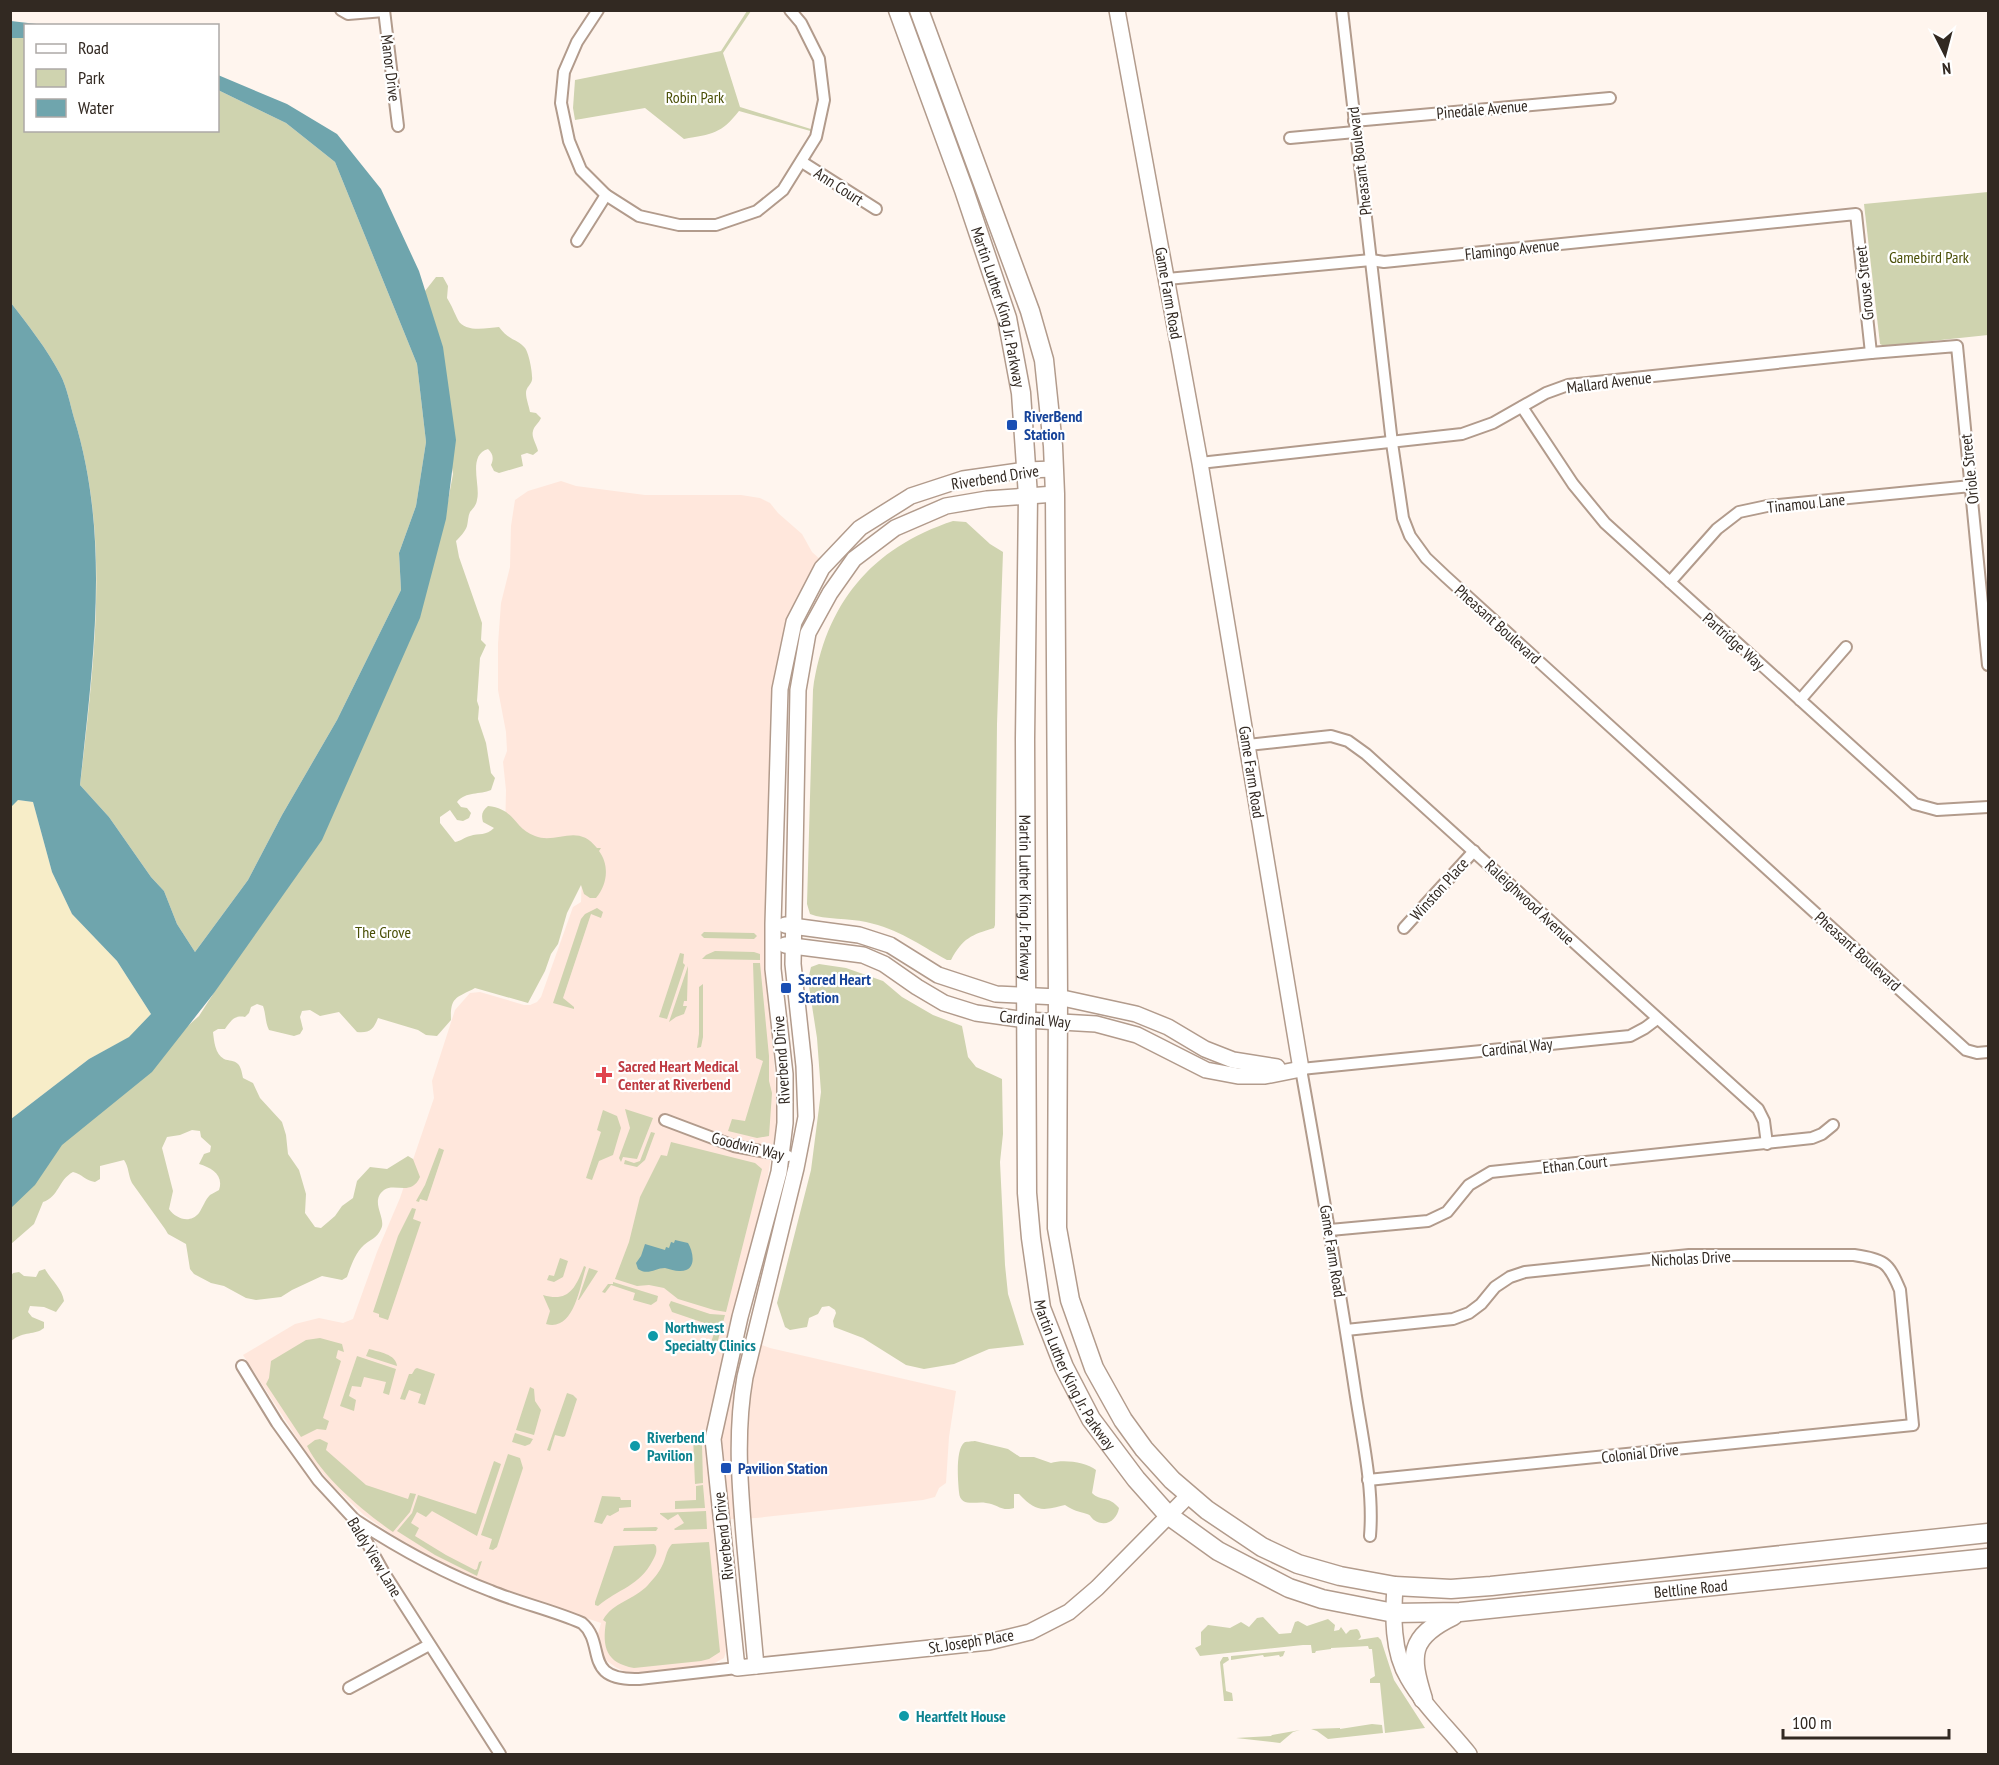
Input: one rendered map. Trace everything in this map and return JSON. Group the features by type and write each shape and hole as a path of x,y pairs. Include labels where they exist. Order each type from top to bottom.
{"main road":[{"name":"Martin Luther King Jr. Parkway","path":"898,10 964,190 1007,318 1021,393 1028,496 1025,739 1027,1193 1041,1308 1064,1367 1091,1419 1136,1479 1168,1515 1218,1551 1289,1588 1322,1599 1394,1613"},
{"name":"Martin Luther King Jr. Parkway","path":"920,10 1030,311 1044,360 1055,494 1057,1228 1070,1300 1094,1368 1123,1420 1144,1449 1189,1495 1262,1547 1298,1564 1340,1576 1395,1586"},
{"name":"Beltline Road","path":"1395,1586 1451,1589 1491,1586 1989,1533"},
{"name":"Beltline Road","path":"1394,1613 1460,1612 1989,1558"},
{"path":"1423,1699 1415,1675 1414,1656 1419,1638 1434,1625 1460,1612"}],"street":[{"path":"340,10 348,14 384,11"},
{"path":"598,10 577,42 564,72 561,103 569,141 581,170 606,195 639,216 680,225 716,225 758,211 783,190 816,138 824,100 819,58 801,23 790,10"},
{"name":"Game Farm Road","path":"1117,10 1200,463 1330,1230 1368,1480 1372,1515 1370,1536"},
{"name":"Pheasant Boulevard","path":"1342,10 1392,443 1403,518 1410,536 1426,558 1966,1050 1977,1053 1989,1052"},
{"name":"Manor Drive","path":"384,11 398,126"},
{"name":"Pinedale Avenue","path":"1290,138 1355,126 1610,98"},
{"name":"Ann Court","path":"802,162 876,209"},
{"path":"577,241 606,195"},
{"name":"Flamingo Avenue","path":"1167,279 1371,260 1384,262 1857,214"},
{"name":"Grouse Street","path":"1857,214 1871,353"},
{"name":"Mallard Avenue","path":"1200,463 1462,434 1493,423 1546,393 1569,385 1957,346"},
{"name":"Oriole Street","path":"1957,346 1989,665"},
{"name":"Partridge Way","path":"1522,407 1573,484 1605,523 1915,804 1937,810 1989,807"},
{"name":"Riverbend Drive","path":"729,1669 713,1439 740,1317 779,1172 785,1123 785,1074 773,969 773,924 780,689 794,622 822,568 860,528 911,496 963,479 1026,470 1054,469"},
{"name":"Tinamou Lane","path":"1670,582 1717,529 1740,512 1767,506 1971,486"},
{"name":"Riverbend Drive","path":"756,1666 738,1440 745,1377 806,1117 804,1066 793,946 798,690 808,633 830,593 854,559 895,528 946,506 987,499 1055,494"},
{"path":"1800,700 1846,647"},
{"name":"Raleighwood Avenue","path":"1248,745 1331,736 1348,741 1366,754 1758,1109 1764,1121 1767,1144"},
{"name":"Winston Place","path":"1404,928 1474,851"},
{"name":"Cardinal Way","path":"773,924 859,935 890,945 938,975 996,994 1058,997 1136,1014 1168,1027 1205,1049 1233,1060 1263,1066 1301,1069"},
{"name":"Cardinal Way","path":"773,944 863,955 884,964 944,1003 976,1013 1026,1020 1096,1024 1137,1035 1206,1070 1238,1076 1265,1076 1301,1069 1630,1035 1657,1019"},
{"name":"Goodwin Way","path":"665,1120 734,1146 798,1158"},
{"name":"Ethan Court","path":"1330,1230 1428,1221 1447,1212 1469,1185 1491,1172 1812,1138 1822,1134 1833,1125"},
{"name":"Nicholas Drive","path":"1346,1330 1453,1319 1469,1313 1481,1304 1495,1287 1510,1277 1525,1272 1689,1255 1854,1255 1878,1259 1891,1270 1900,1290 1913,1425"},
{"name":"Baldy View Lane","path":"242,1366 277,1423 318,1480 354,1519 384,1573 500,1755"},
{"name":"Colonial Drive","path":"1368,1480 1913,1425"},
{"name":"St. Joseph Place","path":"729,1669 989,1642 1030,1632 1069,1612 1097,1588 1189,1495"},
{"path":"354,1519 400,1549 440,1570 491,1591 582,1623 588,1630 596,1656 610,1675 624,1679 639,1679 729,1669"},
{"path":"1395,1586 1394,1613 1398,1649 1407,1676 1469,1755"},
{"path":"349,1688 429,1645"}],"shaded area":[{"name":"Sacred Heart Medical Center at Riverbend","path":"561,481 576,486 645,495 741,495 760,498 770,503 802,534 812,552 822,561 790,616 780,645 774,676 766,962 778,1114 767,1181 728,1332 770,1348 956,1391 949,1437 946,1483 939,1488 935,1497 756,1518 713,1520 726,1651 724,1658 711,1665 628,1673 607,1661 599,1645 598,1634 601,1623 470,1579 391,1534 364,1515 332,1485 308,1455 243,1355 295,1324 319,1318 343,1323 353,1319 377,1252 400,1198 434,1098 432,1081 455,1010 470,993 480,992 524,1005 537,1002 541,997 573,907 581,902 583,846 505,837 506,790 503,762 507,751 498,690 501,603 510,567 511,526 515,500 528,491"}],"green space":[{"name":"Robin Park","path":"747,11 751,11 723,53 740,107 814,130 814,132 739,111 721,129 702,136 684,139 645,108 575,120 573,108 575,80 721,51"},
{"path":"11,38 24,38 24,132 219,132 219,90 286,123 335,162 417,364 426,442 416,506 399,553 401,590 337,720 282,815 248,880 195,952 177,924 164,891 151,877 109,817 80,785 94,647 96,555 93,509 85,463 65,384 43,346 11,303"},
{"name":"Gamebird Park","path":"1988,192 1988,335 1884,346 1880,344 1864,204"},
{"name":"The Grove","path":"436,277 443,277 448,286 447,298 461,324 477,329 499,327 506,335 525,348 532,377 526,391 527,400 530,412 536,413 541,418 533,433 538,451 533,455 527,453 521,455 523,466 499,473 494,471 491,465 492,456 488,449 482,452 476,464 477,502 469,514 466,528 456,541 459,557 482,623 481,640 486,645 480,658 478,719 486,743 491,773 495,778 491,790 469,795 457,802 471,813 469,818 463,821 457,820 450,810 440,817 440,823 455,842 491,831 494,828 483,822 482,817 482,813 488,806 504,811 528,833 535,836 551,838 582,836 597,848 601,848 599,851 606,869 603,887 596,898 590,898 584,894 581,885 567,913 558,944 528,1003 475,988 459,996 453,1002 451,1020 437,1036 426,1035 418,1030 378,1018 370,1030 357,1032 339,1012 320,1016 310,1010 302,1011 300,1017 303,1029 300,1034 294,1036 269,1030 263,1006 257,1004 251,1007 245,1017 235,1018 225,1029 213,1032 219,1054 224,1059 238,1064 243,1078 253,1083 260,1098 282,1122 288,1154 299,1170 306,1194 305,1213 315,1227 321,1228 353,1198 357,1181 370,1167 387,1169 408,1156 413,1159 420,1177 408,1188 388,1188 380,1195 378,1205 382,1220 381,1229 358,1252 347,1277 342,1280 322,1276 281,1297 256,1300 211,1283 194,1274 190,1269 186,1244 168,1234 132,1183 124,1160 100,1166 100,1179 95,1182 73,1172 68,1175 52,1196 43,1202 34,1224 11,1244 11,1204 48,1150 199,1016 217,988 445,512 453,474 425,291","holes":["192,1130 200,1131 201,1137 211,1146 210,1152 204,1154 199,1164 216,1173 220,1185 219,1190 210,1195 199,1213 192,1218 183,1219 169,1209 173,1191 162,1148 167,1137"]},
{"path":"953,521 966,522 990,544 1003,552 997,724 995,925 994,928 968,938 951,960 947,960 908,938 878,925 810,914 807,904 813,690 819,659 828,631 841,606 857,583 876,564 898,547 924,532"},
{"path":"597,908 603,912 601,918 591,914 563,998 574,1009 553,1003 581,919 585,914"},
{"path":"704,932 754,933 757,936 754,939 704,938 701,935"},
{"path":"715,951 754,952 760,954 760,960 702,959"},
{"path":"680,953 684,954 683,963 685,965 667,1019 659,1017"},
{"path":"753,963 760,963 769,1056 769,1081 772,1093 769,1136 757,1138 728,1131 732,1119 745,1121 763,1061 756,1058"},
{"path":"819,964 846,968 883,981 902,997 933,1015 962,1026 968,1057 976,1067 1002,1079 1003,1134 1000,1162 1005,1265 1008,1294 1024,1345 989,1349 954,1364 924,1369 906,1365 863,1338 834,1327 833,1321 836,1313 829,1306 822,1307 818,1314 809,1318 807,1327 790,1330 785,1327 777,1303 811,1170 821,1092 817,1038 808,980 811,967"},
{"path":"688,966 687,1001 684,1001 683,1006 687,1006 684,1014 669,1022"},
{"path":"703,984 703,1037 701,1047 697,1048 699,987"},
{"path":"625,1109 653,1118 637,1159 623,1157 621,1162 619,1158 630,1128"},
{"path":"603,1110 617,1116 621,1128 613,1155 599,1161 592,1180 586,1178 601,1132 597,1130"},
{"path":"651,1132 655,1133 645,1160 637,1167 624,1164 625,1160 634,1163 640,1161"},
{"path":"671,1142 755,1163 762,1169 726,1312 678,1299 664,1288 649,1285 637,1286 615,1279 629,1242 640,1197 661,1155 667,1156"},
{"path":"439,1148 444,1150 427,1201 420,1199 419,1202 416,1201 425,1185"},
{"path":"412,1208 416,1209 413,1219 421,1222 388,1320 373,1312 398,1236"},
{"path":"560,1258 568,1261 563,1277 554,1282 547,1280 549,1275 554,1276"},
{"path":"584,1266 586,1267 578,1295 569,1314 556,1325 546,1324 550,1311 543,1295 559,1297 565,1295 578,1281"},
{"path":"589,1268 598,1271 578,1300"},
{"path":"45,1269 59,1288 64,1301 56,1312 44,1307 30,1306 28,1312 32,1317 44,1322 44,1328 21,1335 11,1341 11,1276 19,1272 24,1276 36,1277 39,1271"},
{"path":"613,1282 658,1296 657,1301 651,1305 633,1300 635,1293 611,1285 605,1293 602,1292 608,1284 613,1284"},
{"path":"671,1301 710,1314 725,1315 715,1351 709,1349 716,1327 672,1312 669,1305"},
{"path":"320,1338 342,1344 344,1352 338,1350 336,1358 341,1361 323,1418 329,1421 326,1430 317,1429 301,1437 266,1384 271,1361 306,1340"},
{"path":"369,1349 390,1356 397,1366 366,1356"},
{"path":"357,1356 396,1369 389,1395 383,1393 386,1382 364,1377 361,1387 352,1386 349,1396 356,1400 354,1411 340,1406"},
{"path":"417,1368 435,1374 425,1405 418,1403 421,1394 409,1390 405,1400 400,1399 409,1374"},
{"path":"530,1387 534,1389 535,1401 541,1410 534,1435 516,1430"},
{"path":"567,1393 577,1399 565,1436 555,1435 550,1451 547,1450"},
{"path":"515,1433 533,1439 525,1446 512,1442"},
{"path":"693,1436 700,1439 702,1443 703,1483 695,1484"},
{"path":"320,1439 328,1443 326,1450 366,1485 408,1499 410,1493 416,1494 410,1512 393,1532 357,1504 323,1470 307,1446"},
{"path":"975,1441 1008,1449 1020,1457 1034,1457 1051,1463 1074,1462 1092,1467 1096,1470 1092,1493 1115,1504 1119,1508 1116,1516 1107,1523 1098,1522 1088,1514 1065,1505 1045,1509 1035,1507 1019,1494 1014,1494 1014,1508 1010,1509 986,1503 965,1502 959,1492 958,1458 965,1442"},
{"path":"508,1454 520,1458 523,1468 497,1547 493,1550 489,1549 492,1539 481,1535"},
{"path":"494,1461 501,1464 477,1536 432,1511 426,1517 417,1512 411,1523 419,1528 415,1536 446,1555 475,1570 482,1561 477,1576 435,1555 397,1531 412,1513 418,1495 476,1514"},
{"path":"703,1485 705,1508 675,1509 675,1501 696,1500 696,1486"},
{"path":"602,1496 631,1500 631,1507 619,1508 619,1511 610,1516 607,1515 602,1524 594,1522"},
{"path":"706,1511 707,1529 675,1530 684,1523 678,1514 668,1520 660,1514 660,1513"},
{"path":"624,1528 658,1528 656,1531 623,1531"},
{"path":"709,1542 720,1652 701,1661 634,1668 625,1666 612,1658 605,1639 606,1622 603,1620 607,1614 648,1585 661,1569 672,1544"},
{"path":"654,1544 656,1555 642,1576 598,1606 595,1605 614,1546"},
{"path":"1263,1617 1279,1634 1291,1633 1295,1622 1298,1621 1307,1626 1328,1619 1335,1625 1334,1631 1341,1627 1346,1634 1350,1630 1357,1629 1361,1637 1358,1640 1378,1637 1394,1680 1425,1728 1385,1733 1380,1683 1370,1683 1370,1679 1375,1676 1372,1649 1368,1646 1331,1648 1312,1653 1311,1645 1303,1645 1200,1656 1195,1648 1201,1645 1201,1632 1208,1625 1230,1628 1241,1622 1249,1627 1257,1618"},
{"path":"1285,1651 1280,1657 1279,1655 1264,1657 1263,1655 1231,1660 1231,1656"},
{"path":"1223,1657 1228,1657 1229,1660 1223,1664 1226,1691 1232,1693 1233,1701 1224,1701 1220,1662"},
{"path":"1372,1724 1382,1725 1383,1733 1328,1739 1311,1729 1340,1729"},
{"path":"1300,1730 1293,1732 1280,1743 1236,1738 1271,1736"}],"sand":[{"path":"18,800 33,802 52,872 72,914 117,961 151,1014 130,1037 89,1059 11,1119 10,807"}],"water":[{"path":"10,21 36,24 24,24 24,38 11,38"},
{"path":"219,75 287,104 337,134 381,189 419,271 443,347 456,440 446,519 420,618 322,840 214,993 152,1072 62,1145 35,1185 11,1208 11,1119 89,1059 129,1037 151,1014 117,961 72,914 52,872 33,802 18,800 11,807 11,303 43,346 65,384 85,463 92,508 96,554 94,647 80,785 109,817 151,877 164,891 177,924 195,952 248,880 282,815 337,720 401,590 399,553 416,506 426,442 417,364 335,162 286,123 219,90"},
{"path":"675,1240 688,1243 690,1247 693,1257 689,1268 679,1271 661,1268 648,1272 638,1269 636,1263 645,1244 665,1250"}],"place":[{"name":"RiverBend Station","path":"1012,425"},
{"name":"Sacred Heart Station","path":"786,988"},
{"name":"Sacred Heart Medical Center at Riverbend","path":"604,1075"},
{"name":"Northwest Specialty Clinics","path":"653,1336"},
{"name":"Riverbend Pavilion","path":"635,1446"},
{"name":"Pavilion Station","path":"726,1468"},
{"name":"Heartfelt House","path":"904,1716"}]}
